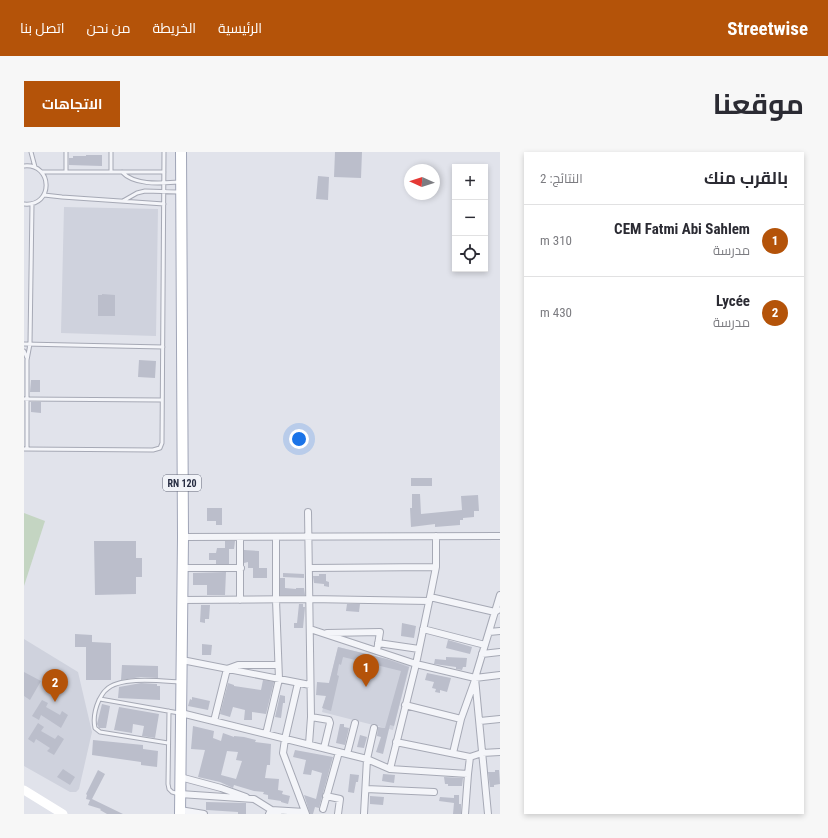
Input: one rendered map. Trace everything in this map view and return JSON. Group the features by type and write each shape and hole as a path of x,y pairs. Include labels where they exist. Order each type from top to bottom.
{"main road":[{"name":"RN 120","path":"180,812 183,537 181,152"},
{"path":"24,790 63,814"}],"street":[{"path":"308,512 311,717 309,744"},
{"path":"390,769 416,664 436,567 436,536"},
{"path":"183,537 500,536"},
{"path":"240,537 240,600"},
{"path":"266,734 279,679 276,600 276,537"},
{"path":"309,568 436,567"},
{"path":"182,568 241,568"},
{"path":"453,753 461,719 489,632 498,611 500,595"},
{"path":"182,600 429,599 498,611"},
{"path":"310,629 416,664 475,678 500,675"},
{"path":"423,630 485,645"},
{"path":"489,632 500,631"},
{"path":"320,633 380,632 377,651"},
{"path":"378,643 419,649"},
{"path":"482,654 500,652"},
{"path":"182,660 310,685"},
{"path":"227,669 238,665 278,665"},
{"path":"214,721 227,669"},
{"path":"475,678 488,814"},
{"path":"270,812 305,813 283,753 298,683"},
{"path":"405,705 461,719"},
{"path":"181,713 367,759 390,769 468,774"},
{"path":"311,717 329,720 330,724 324,748"},
{"path":"480,721 500,719"},
{"path":"347,754 355,723"},
{"path":"364,814 367,759 374,728"},
{"path":"396,742 470,757 482,753 500,752"},
{"path":"323,809 339,752"},
{"path":"465,814 470,757"},
{"path":"180,777 254,799 270,812 278,814"},
{"path":"366,789 434,792"},
{"path":"180,794 254,799"},
{"path":"326,796 340,799 338,814"},
{"path":"180,812 204,814"}],"lane":[{"path":"31,152 35,167"},
{"path":"66,152 66,172"},
{"path":"111,152 111,172"},
{"path":"32,204 30,344 27,360 25,449 153,450 160,448 162,443 164,152"},
{"path":"24,166 35,167 42,172 47,183 44,195 39,201 32,204 24,204"},
{"path":"42,172 164,172"},
{"path":"122,172 127,177 134,180 164,182 181,187"},
{"path":"123,201 137,193 145,191 164,192 181,187"},
{"path":"44,195 164,204"},
{"path":"24,344 163,347"},
{"path":"24,351 27,360"},
{"path":"26,399 162,400"},
{"path":"168,743 100,732 95,728 94,723 96,708 106,689 119,682 181,682"},
{"path":"100,699 181,713"},
{"path":"168,711 169,789 172,792 180,794"}],"shaded area":[{"path":"64,207 158,209 156,336 61,333"},
{"path":"24,639 78,672 92,732 79,789 76,792 70,792 24,766"},
{"path":"338,647 410,665 393,730 322,712"}],"green space":[{"path":"24,513 45,521 24,586"}],"building":[{"path":"335,152 362,152 361,178 334,177"},
{"path":"102,155 102,166 69,165 69,158 73,158 73,156"},
{"path":"318,176 329,177 328,200 316,199"},
{"path":"98,295 115,295 115,316 98,316"},
{"path":"139,360 156,361 155,378 138,377"},
{"path":"31,380 40,380 40,392 30,392"},
{"path":"31,402 41,402 41,413 31,412"},
{"path":"411,478 432,478 432,486 411,486"},
{"path":"412,494 420,494 421,514 462,510 461,496 478,495 479,511 474,511 474,517 463,518 463,520 460,520 460,525 435,527 435,524 411,527 410,508 412,508"},
{"path":"207,508 222,508 222,525 216,525 216,521 207,521"},
{"path":"94,541 136,541 136,558 142,558 142,577 136,577 136,594 95,595"},
{"path":"225,541 235,541 234,549 229,549 229,564 216,564 216,560 209,560 209,553 216,553 217,548 225,548"},
{"path":"244,550 259,551 259,568 267,568 267,578 253,578 253,568 248,568 248,562 244,563"},
{"path":"226,572 225,595 207,595 207,585 193,585 193,573"},
{"path":"283,573 304,574 304,578 283,577"},
{"path":"319,574 326,574 326,581 329,582 329,587 324,586 324,584 314,583 313,576 319,576"},
{"path":"280,578 285,578 285,588 304,588 305,595 280,595"},
{"path":"299,604 303,604 303,607 305,607 303,628 294,628 294,623 297,623"},
{"path":"347,604 360,604 359,612 346,611"},
{"path":"201,605 210,605 209,619 205,619 205,623 200,622"},
{"path":"402,623 416,626 414,638 401,636"},
{"path":"75,634 92,635 92,642 111,643 111,680 86,680 86,647 75,647"},
{"path":"448,640 472,647 470,654 446,648"},
{"path":"202,644 212,645 211,655 202,655"},
{"path":"338,647 387,659 409,667 394,726 390,725 383,754 376,752 381,737 377,736 378,727 385,728 401,671 343,657 341,665 339,664 337,675 339,676 331,711 322,708 326,696 316,695 317,682 329,683"},
{"path":"446,657 467,658 466,667 463,667 462,670 456,669 456,667 434,664 435,659 446,660"},
{"path":"122,665 158,666 158,678 141,677 121,680"},
{"path":"24,672 41,681 30,700 24,696"},
{"path":"427,673 451,678 447,692 440,690 440,693 435,692 436,689 432,688 434,682 425,680"},
{"path":"263,680 274,682 266,714 252,712 252,720 244,720 245,710 233,707 230,717 220,714 228,683 234,686 261,690"},
{"path":"141,683 157,684 157,686 160,686 160,700 118,698 119,687"},
{"path":"280,695 285,696 285,703 283,703 281,718 275,717"},
{"path":"192,697 210,701 208,710 188,706 190,699 192,700"},
{"path":"42,700 48,703 46,707 60,715 62,711 68,715 61,728 41,715 39,720 32,716"},
{"path":"102,704 110,706 106,728 99,728 97,724"},
{"path":"119,707 159,714 155,738 142,736 144,726 133,724 132,733 114,730"},
{"path":"38,723 44,727 41,731 55,739 58,735 64,739 54,755 47,751 50,748 36,739 34,743 28,739"},
{"path":"340,724 344,724 344,727 349,728 345,745 336,743"},
{"path":"193,726 214,731 213,738 221,741 223,733 234,737 244,737 256,740 255,742 271,744 270,765 267,765 265,778 279,779 278,790 283,791 282,794 290,796 288,804 281,801 268,799 268,795 263,794 264,792 254,791 234,785 233,788 220,782 198,777 205,750 191,749","holes":["227,751 238,752 236,760 242,761 236,779 221,775"]},
{"path":"360,735 367,737 364,748 357,747"},
{"path":"93,740 143,745 143,749 158,751 157,767 141,765 141,762 92,755"},
{"path":"295,750 333,757 319,808 315,807 313,814 310,814 304,795 316,799 322,773 312,770 311,775 303,774 306,760 293,757"},
{"path":"63,769 75,777 70,785 57,777"},
{"path":"98,770 105,774 92,799 123,814 107,814 100,810 101,809 88,805 90,800 86,799 86,794"},
{"path":"495,770 499,770 500,784 490,787 488,772 495,772"},
{"path":"350,774 359,775 354,793 348,792"},
{"path":"383,774 395,775 394,783 382,781"},
{"path":"444,777 463,778 462,786 448,786 448,784 445,784"},
{"path":"454,795 459,795 461,814 453,814 454,803 439,801 440,797 454,798"},
{"path":"370,796 384,797 383,805 370,804"},
{"path":"206,802 246,803 246,814 206,810"}],"place":[{"name":"CEM Fatmi Abi Sahlem","path":"366,687"},
{"name":"Lycée","path":"55,702"}]}
